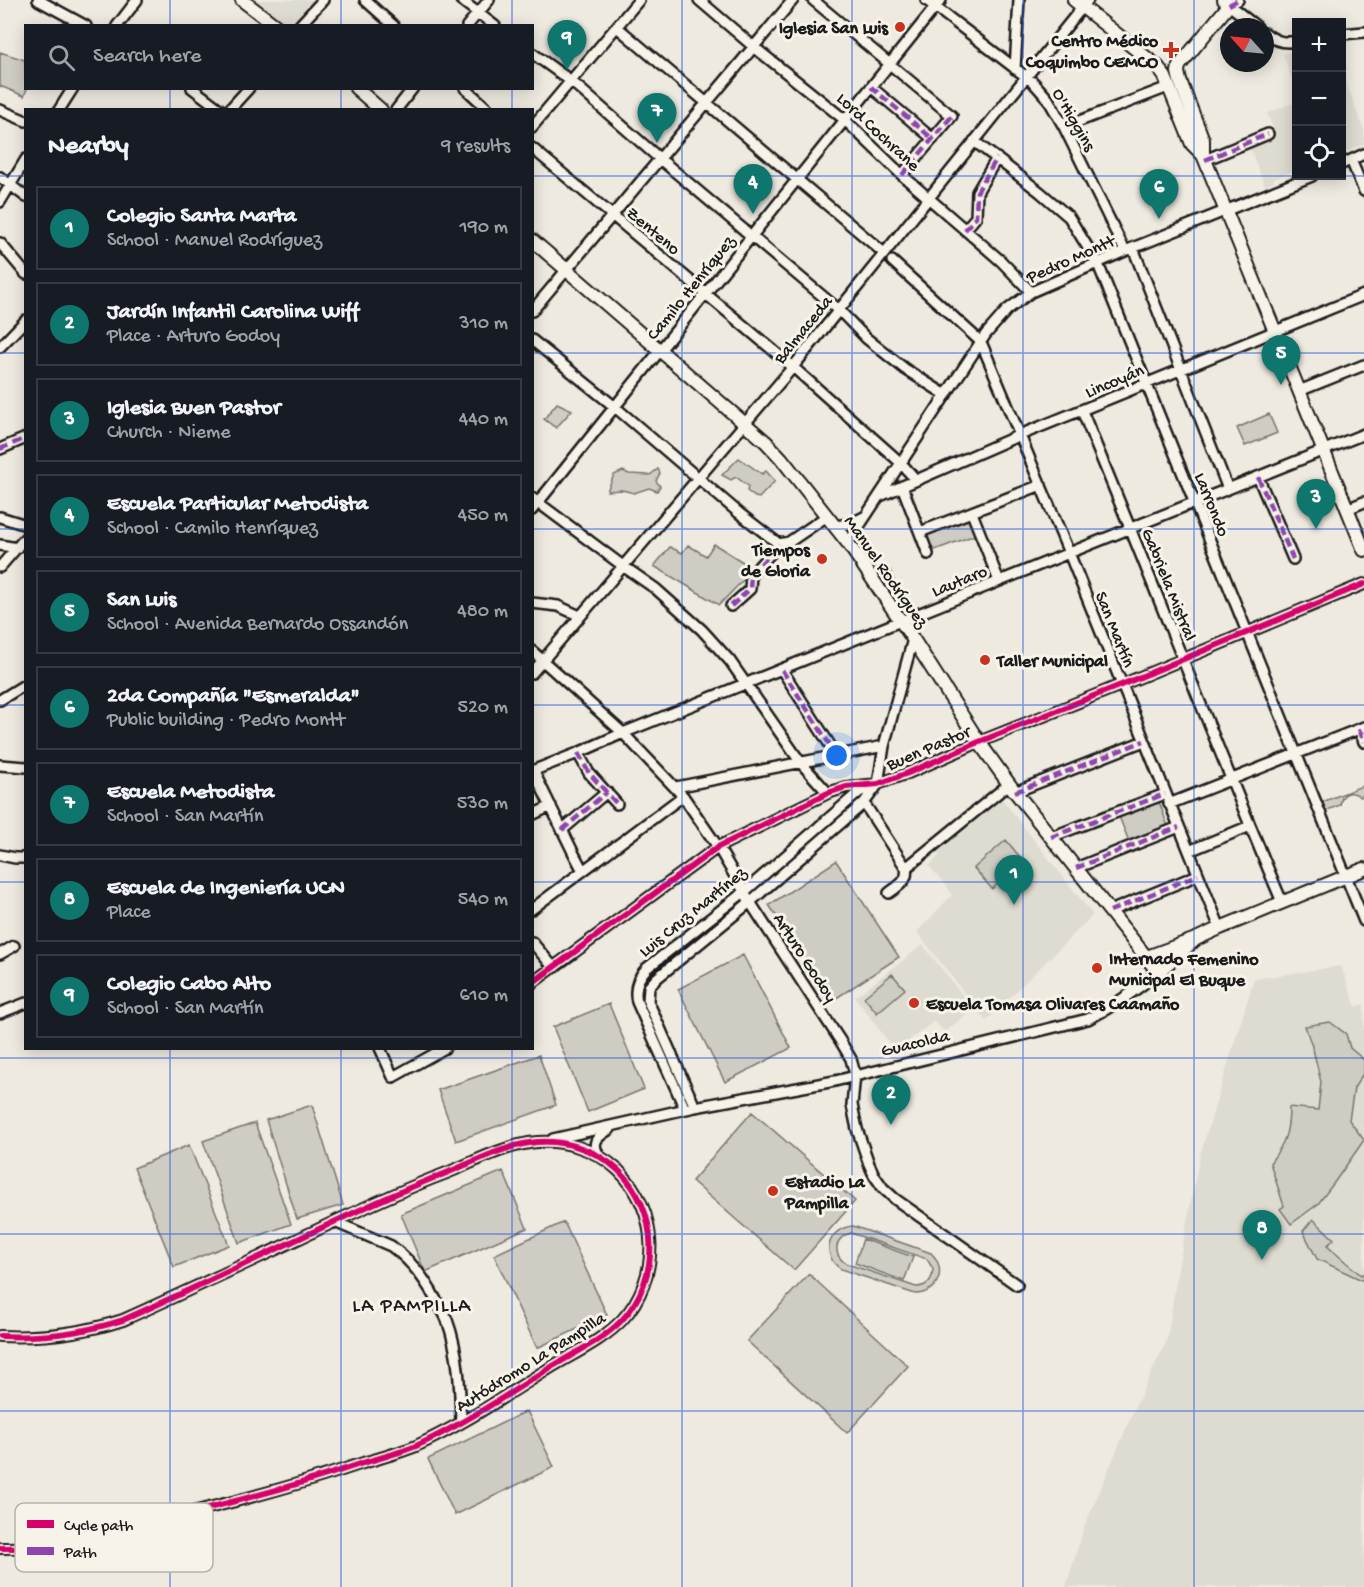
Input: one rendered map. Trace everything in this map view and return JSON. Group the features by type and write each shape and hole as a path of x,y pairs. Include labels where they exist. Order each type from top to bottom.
{"main road":[{"path":"243,0 273,24"},
{"path":"1081,2 1158,67 1174,84 1203,140 1204,157 1364,550"},
{"path":"1174,84 1182,61 1230,2"},
{"path":"358,90 379,108"},
{"name":"Manuel Rodríguez","path":"534,242 745,423 781,458 848,543 979,742 1012,788 1158,972"},
{"name":"Guacolda","path":"1147,957 1364,869"},
{"name":"Guacolda","path":"1158,972 1196,939"}],"street":[{"path":"38,0 82,24"},
{"path":"119,24 137,0"},
{"path":"301,24 323,0"},
{"path":"365,0 392,24"},
{"path":"461,0 492,24"},
{"path":"469,24 489,0"},
{"path":"534,125 639,0"},
{"name":"Lord Cochrane","path":"699,0 845,120 902,175 1001,261 1031,292"},
{"path":"534,309 793,0"},
{"path":"813,0 952,116 902,175"},
{"name":"O'Higgins","path":"926,0 938,4 1039,88 1048,99 1129,250 1182,370 1228,489"},
{"path":"1015,69 1018,0"},
{"name":"Balmaceda","path":"534,671 839,310 1026,77 1081,2"},
{"path":"1230,2 1247,18"},
{"name":"Camilo Henríquez","path":"534,503 615,407 938,4"},
{"path":"616,27 884,253"},
{"path":"1346,34 1364,32"},
{"path":"1274,39 1292,42"},
{"path":"534,54 571,81 839,310 866,338 905,369 946,396"},
{"path":"1064,127 1174,84"},
{"path":"871,87 933,140"},
{"path":"59,108 72,90"},
{"path":"195,90 218,108"},
{"path":"231,108 247,90"},
{"path":"398,108 411,90"},
{"path":"467,90 487,108"},
{"path":"0,110 24,120"},
{"path":"1204,157 1268,134"},
{"name":"Larrondo","path":"974,141 1069,217 1098,264 1364,921"},
{"name":"Zenteno","path":"534,150 792,367 901,463 916,480"},
{"path":"1364,154 1346,162 1364,191"},
{"path":"965,230 976,218 977,192 997,158"},
{"path":"0,202 24,162"},
{"path":"0,177 24,195"},
{"name":"Pedro Montt","path":"848,543 981,342 1007,310 1031,292 1302,180"},
{"path":"0,243 24,272"},
{"path":"892,261 981,342"},
{"name":"Lincoyán","path":"878,497 1020,435 1364,296"},
{"path":"0,347 24,322"},
{"path":"534,342 779,544"},
{"name":"San Martín","path":"981,342 1220,928"},
{"path":"1299,391 1364,365"},
{"name":"Gabriela Mistral","path":"1082,411 1282,902"},
{"name":"Lautaro","path":"534,770 1364,434"},
{"path":"0,449 24,439"},
{"path":"1258,477 1293,559"},
{"path":"920,532 1041,485"},
{"path":"902,486 928,554"},
{"path":"1347,509 1364,502"},
{"path":"534,503 656,589 687,615 716,645 746,683 801,763 828,793"},
{"path":"972,513 999,581"},
{"path":"731,606 750,588 751,575 779,544 789,542 830,521 850,524 866,516"},
{"path":"0,518 24,524"},
{"path":"0,567 24,539"},
{"path":"0,545 17,548"},
{"name":"Buen Pastor","path":"534,982 718,847 828,793 851,786 878,784 908,773 1364,584"},
{"path":"534,603 558,606 580,616"},
{"name":"Luis Cruz Martínez","path":"695,1107 648,1001 649,987 864,803 878,784 884,746 913,639"},
{"name":"Arturo Godoy","path":"534,653 623,733 676,787 718,847 750,902 851,1059 855,1074 852,1106 857,1129 869,1164 882,1188 1017,1285"},
{"path":"782,669 837,756"},
{"path":"0,700 24,686"},
{"path":"1169,804 1361,728 1364,742"},
{"path":"906,868 1012,788 1144,741"},
{"path":"676,787 884,746"},
{"path":"578,753 589,773 617,804"},
{"path":"0,765 24,767"},
{"path":"534,772 584,871"},
{"name":"Luis Cruz Martínez","path":"685,1109 637,1002 635,992 637,982 647,968 744,892 859,792 878,784"},
{"path":"562,830 607,792"},
{"path":"1051,837 1165,794"},
{"path":"534,908 683,796"},
{"path":"864,803 906,868 908,875 906,880 889,892"},
{"path":"534,814 551,806"},
{"path":"1189,851 1250,826"},
{"path":"1076,868 1179,827"},
{"path":"0,855 24,858"},
{"path":"1110,911 1198,875"},
{"path":"534,944 554,968"},
{"path":"0,954 14,945"},
{"name":"Guacolda","path":"542,1142 685,1109 834,1081 855,1074 1088,1019 1126,998 1158,972"},
{"path":"0,1013 24,1004"},
{"path":"381,1050 393,1077 441,1050"},
{"name":"Guacolda","path":"600,1156 595,1149 597,1138 617,1125"},
{"name":"Autódromo La Pampilla","path":"0,1336 61,1334 111,1324 411,1186 524,1144 542,1142 572,1145 600,1156 628,1180 647,1219 651,1240 648,1272 641,1292 630,1311 596,1341 482,1411 414,1447 307,1482 213,1507"},
{"name":"Autódromo La Pampilla","path":"335,1222 391,1246 412,1264 426,1283 446,1317 451,1331 458,1370 461,1422"}],"shaded area":[{"path":"250,0 316,0 294,24 280,24"},
{"path":"1292,51 1292,80 1283,54"},
{"path":"0,52 24,60 24,90 27,90 24,96 0,86"},
{"path":"1346,83 1364,130 1364,144 1346,151"},
{"path":"1292,104 1292,172 1274,179 1274,182 1265,186 1249,146 1276,135 1267,113"},
{"path":"557,403 572,410 556,428 544,419"},
{"path":"1269,414 1277,433 1245,446 1237,428"},
{"path":"739,458 762,474 766,471 775,481 759,498 747,491 748,486 736,477 731,480 722,475"},
{"path":"658,469 660,473 656,481 660,486 657,491 649,488 634,493 622,490 607,491 614,475 623,471 629,474 650,475"},
{"path":"969,518 975,535 932,551 926,535"},
{"path":"862,529 879,572 890,569 905,610 901,611 856,543"},
{"path":"714,544 754,569 719,605 654,566 670,547 682,553 688,545 706,556"},
{"path":"1364,785 1364,795 1360,797 1350,793 1344,795 1340,805 1323,812 1320,803"},
{"path":"1001,798 1093,915 986,1021 917,932 952,895 929,866 940,855 932,852"},
{"path":"1158,799 1169,829 1130,844 1118,814"},
{"path":"1006,840 1024,862 992,889 974,868"},
{"path":"836,861 899,957 832,1001 769,905"},
{"name":"Escuela Tomasa Olivares Caamaño","path":"923,945 973,1009 945,1032 934,1021 895,1051 855,997"},
{"path":"743,955 791,1048 725,1082 678,989"},
{"path":"1341,966 1356,1007 1364,1004 1364,1587 1066,1587 1083,1530 1136,1405 1167,1340 1200,1155 1254,979"},
{"path":"892,974 905,989 877,1013 864,997"},
{"path":"609,1004 644,1089 588,1112 553,1027"},
{"path":"1330,1022 1346,1034 1350,1048 1364,1060 1364,1072 1354,1088 1349,1120 1364,1140 1318,1204 1291,1224 1280,1209 1284,1206 1270,1163 1285,1137 1289,1107 1318,1110 1321,1082 1305,1026"},
{"path":"539,1055 556,1105 456,1141 438,1090"},
{"path":"312,1105 343,1205 297,1219 266,1120"},
{"name":"Estadio La Pampilla","path":"752,1112 855,1201 794,1270 692,1181"},
{"path":"255,1123 291,1224 239,1243 203,1141"},
{"path":"189,1145 229,1245 174,1267 134,1168"},
{"path":"503,1171 527,1228 425,1272 401,1214"},
{"path":"1313,1219 1334,1239 1327,1246 1361,1275 1364,1273 1364,1281 1317,1259 1303,1231"},
{"path":"564,1222 607,1315 537,1348 494,1255"},
{"path":"853,1226 931,1253 939,1266 938,1280 930,1290 915,1294 841,1269 830,1257 829,1250 833,1237 844,1228","holes":["851,1233 927,1259 933,1269 932,1276 929,1282 916,1287 845,1263 838,1255 837,1246 841,1238"]},
{"path":"863,1239 913,1257 904,1281 855,1263"},
{"path":"809,1274 908,1366 847,1433 747,1341"},
{"path":"527,1411 554,1467 455,1515 428,1459"}],"marked path":[{"path":"1229,5 1238,0"},
{"path":"871,87 933,139"},
{"path":"902,175 952,116"},
{"path":"1205,160 1268,134"},
{"path":"965,230 976,217 977,192 997,158"},
{"path":"0,449 24,439"},
{"path":"1258,477 1293,559"},
{"path":"731,606 750,589 751,575 779,544"},
{"path":"782,670 837,756"},
{"path":"1359,729 1364,742"},
{"path":"1015,792 1144,741"},
{"path":"578,753 589,773 617,804"},
{"path":"562,830 607,792"},
{"path":"1051,837 1165,794"},
{"path":"1076,868 1179,827"},
{"path":"1110,911 1198,875"}],"cycle path":[{"path":"534,982 718,847 828,793 846,787 878,784 908,773 1364,584"},
{"path":"0,1336 62,1334 123,1320 396,1193 518,1145 553,1142 588,1150 609,1162 632,1186 642,1204 648,1224 649,1265 644,1284 635,1303 622,1320 606,1334 469,1418 416,1446 277,1490 213,1507"},
{"path":"0,1548 15,1547"}],"place":[{"name":"Iglesia San Luis","path":"900,27"},
{"name":"Centro Médico Coquimbo CEMCO","path":"1171,50"},
{"name":"Colegio Cabo Alto","path":"567,70"},
{"name":"Escuela Metodista","path":"657,143"},
{"name":"Escuela Particular Metodista","path":"753,214"},
{"name":"2da Compañía \"Esmeralda\"","path":"1159,219"},
{"name":"San Luis","path":"1281,385"},
{"name":"Iglesia Buen Pastor","path":"1316,529"},
{"name":"Tiempos de Gloria","path":"822,559"},
{"name":"Taller Municipal","path":"985,660"},
{"name":"Colegio Santa Marta","path":"1014,905"},
{"name":"Internado Femenino Municipal El Buque","path":"1097,968"},
{"name":"Escuela Tomasa Olivares Caamaño","path":"914,1003"},
{"name":"Jardín Infantil Carolina Wiff","path":"891,1125"},
{"name":"Estadio La Pampilla","path":"773,1191"},
{"name":"Escuela de Ingeniería UCN","path":"1262,1260"}],"district":[{"name":"LA PAMPILLA","path":"412,1304"}]}
